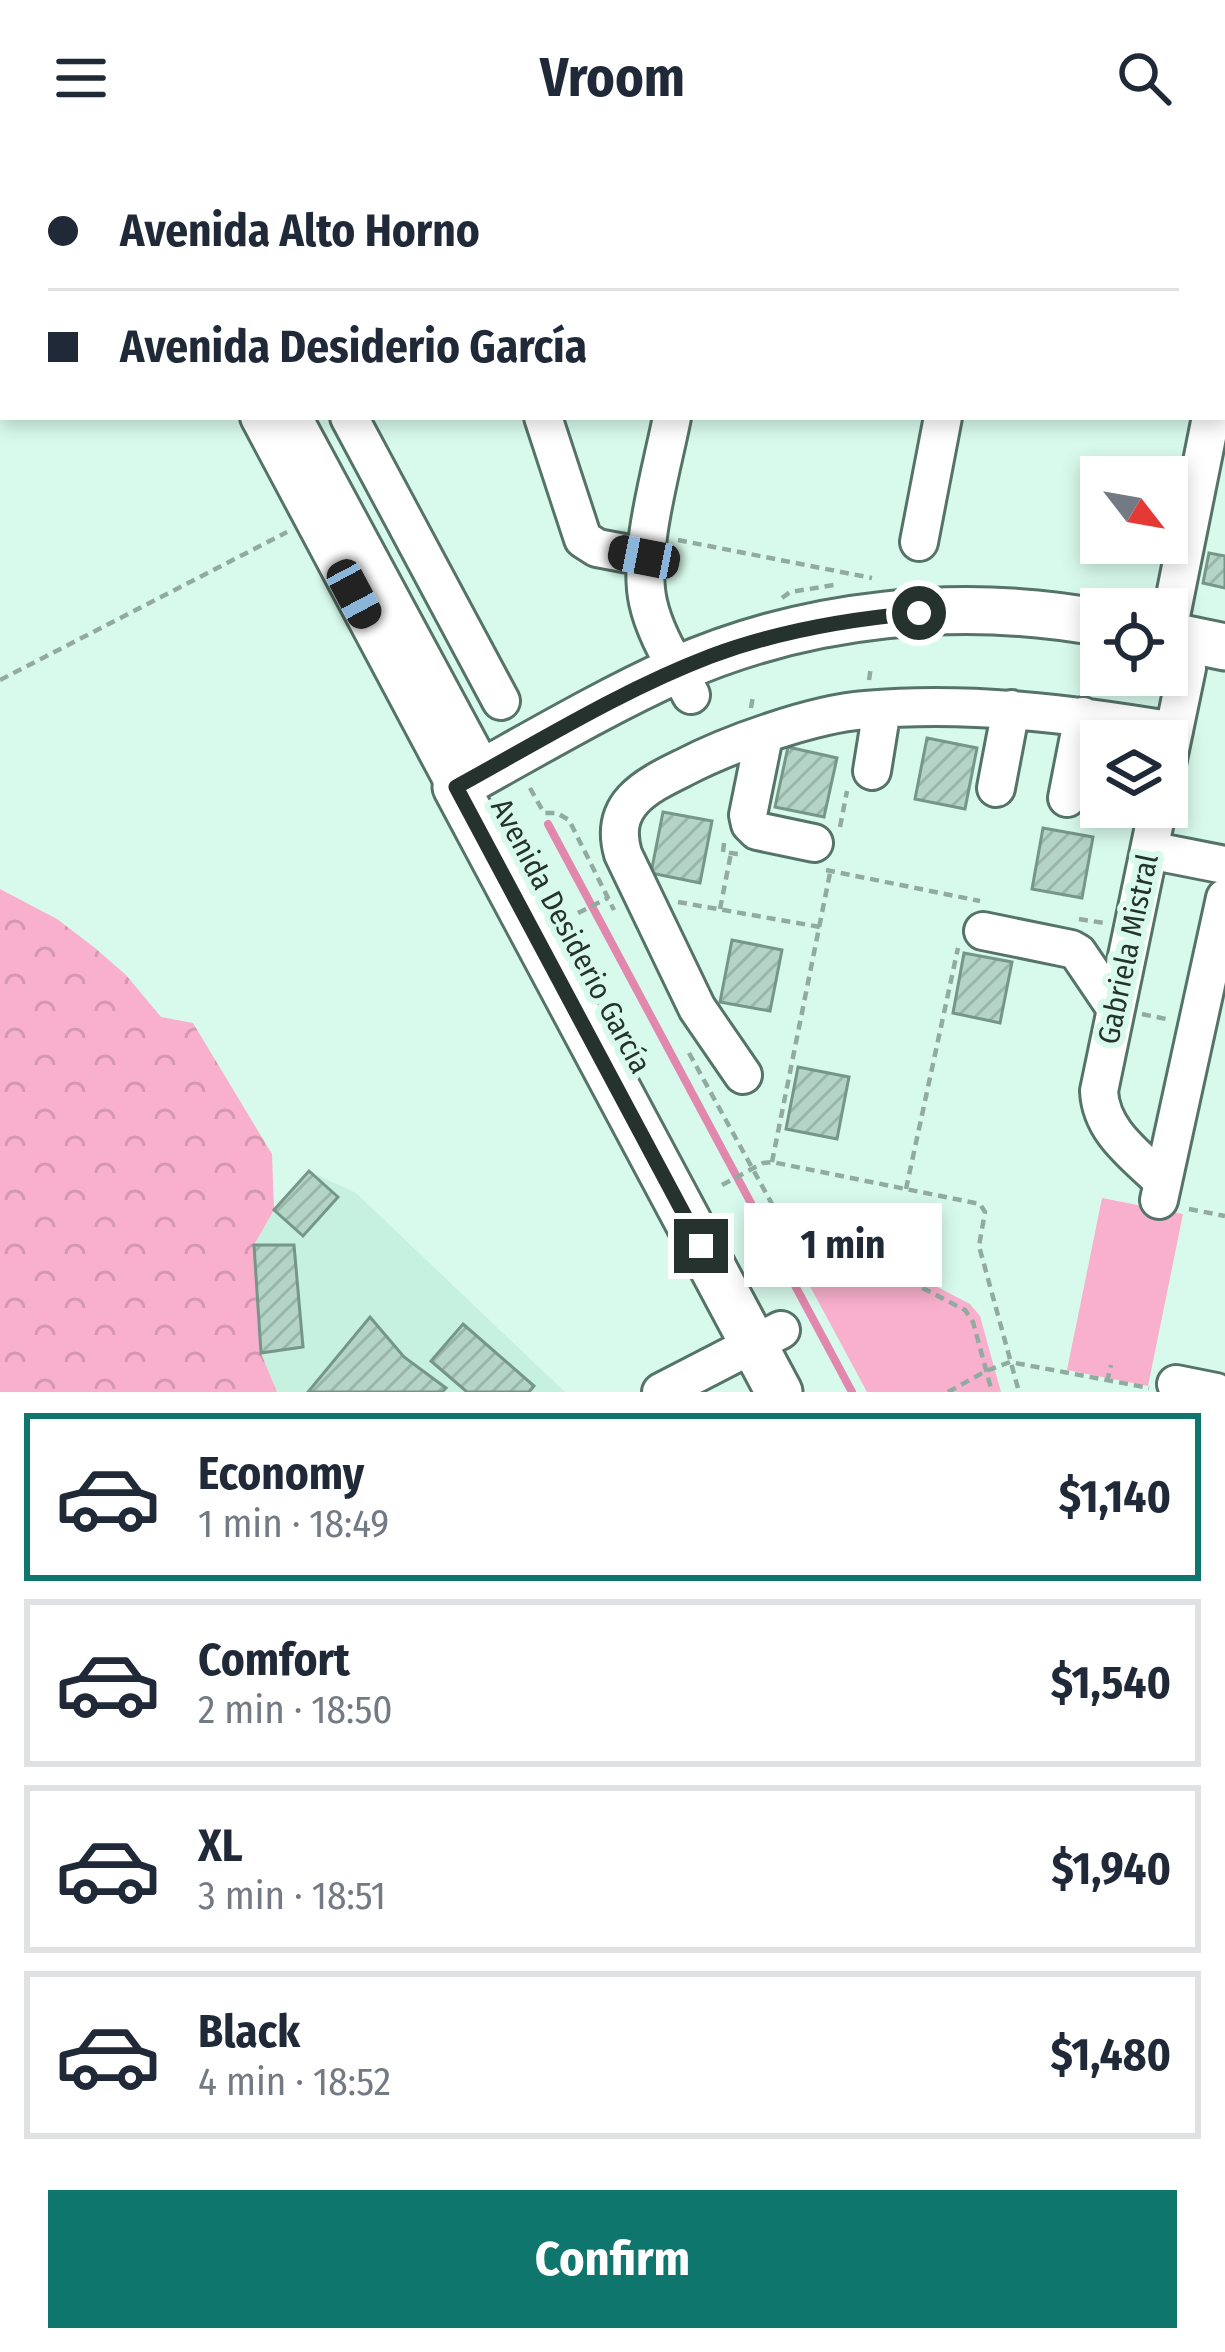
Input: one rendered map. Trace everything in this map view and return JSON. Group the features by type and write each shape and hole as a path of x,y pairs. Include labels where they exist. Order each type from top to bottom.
{"main road":[{"path":"477,792 750,643 874,616 1001,611 1080,620"},
{"path":"685,682 727,681 799,659 876,645 1009,641 1080,650"},
{"name":"Avenida Desiderio García","path":"477,792 720,1194 745,1357 779,1392"},
{"name":"Avenida Desiderio García","path":"745,1357 814,1392"}],"street":[{"name":"Avenida Desiderio García","path":"261,420 312,495 477,792"},
{"name":"Avenida Desiderio García","path":"293,420 312,495"},
{"path":"351,420 501,701"},
{"path":"544,420 583,538 593,547 647,546"},
{"path":"671,420 644,574 649,607 685,682"},
{"path":"919,542 942,420"},
{"path":"1176,720 1190,654 1210,420"},
{"path":"743,1075 697,1008 642,895 620,844 626,806 670,774 825,716 873,710 1011,710 1094,720"},
{"path":"861,775 873,710"},
{"path":"996,788 1011,710"},
{"path":"1066,798 1083,716"},
{"path":"754,739 750,824 757,831 824,852"},
{"name":"Gabriela Mistral","path":"1154,828 1099,1091 1112,1131 1161,1192"},
{"path":"1149,850 1225,865"},
{"path":"1161,1192 1225,898"},
{"path":"978,926 1078,953 1116,1010"},
{"path":"661,1392 745,1357"},
{"path":"1176,1384 1216,1392"}],"path":[{"path":"0,680 312,495"},
{"path":"647,546 872,578"},
{"path":"872,667 873,710"},
{"path":"753,696 754,739"},
{"path":"772,1162 820,927 824,852 861,775"},
{"path":"727,830 723,852 751,856"},
{"path":"824,852 978,926 906,1189"},
{"path":"720,909 731,853"},
{"path":"578,914 619,894 642,895 820,927"},
{"path":"1062,916 1133,928"},
{"path":"1116,1010 1197,1025"},
{"path":"720,1194 763,1163 772,1162 980,1204 985,1208 980,1246 1018,1392"},
{"path":"1161,1192 1225,1216"},
{"path":"948,1392 1010,1362 1167,1391 1176,1384"},
{"path":"1106,1382 1111,1365"}],"shaded area":[{"path":"309,1171 356,1193 565,1392 277,1392 261,1353 254,1245 274,1210"}],"green space":[{"path":"0,889 57,919 95,948 126,975 161,1017 193,1023 272,1154 274,1210 254,1245 261,1353 277,1392 0,1392"},
{"path":"1102,1198 1183,1214 1148,1386 1067,1370"},
{"path":"788,1209 970,1304 980,1316 1001,1392 867,1392 770,1212"}],"building":[{"path":"1209,553 1225,556 1225,588 1203,583"},
{"path":"927,738 977,748 965,809 915,799"},
{"path":"788,747 837,758 824,817 775,807"},
{"path":"663,812 712,821 700,883 651,873"},
{"path":"1043,828 1093,837 1082,898 1032,889"},
{"path":"732,940 782,950 770,1011 720,1002"},
{"path":"964,953 1012,962 1000,1023 953,1013"},
{"path":"798,1067 849,1077 837,1139 786,1129"},
{"path":"309,1171 338,1197 303,1236 274,1210"},
{"path":"254,1245 294,1245 303,1347 261,1353"},
{"path":"370,1317 404,1357 446,1388 442,1392 308,1392"},
{"path":"463,1324 534,1386 529,1392 467,1392 431,1361"}],"waterway":[{"path":"548,824 852,1392"}],"route":[{"path":"701,1246 456,787 632,691 713,655 830,623 919,613"}]}
